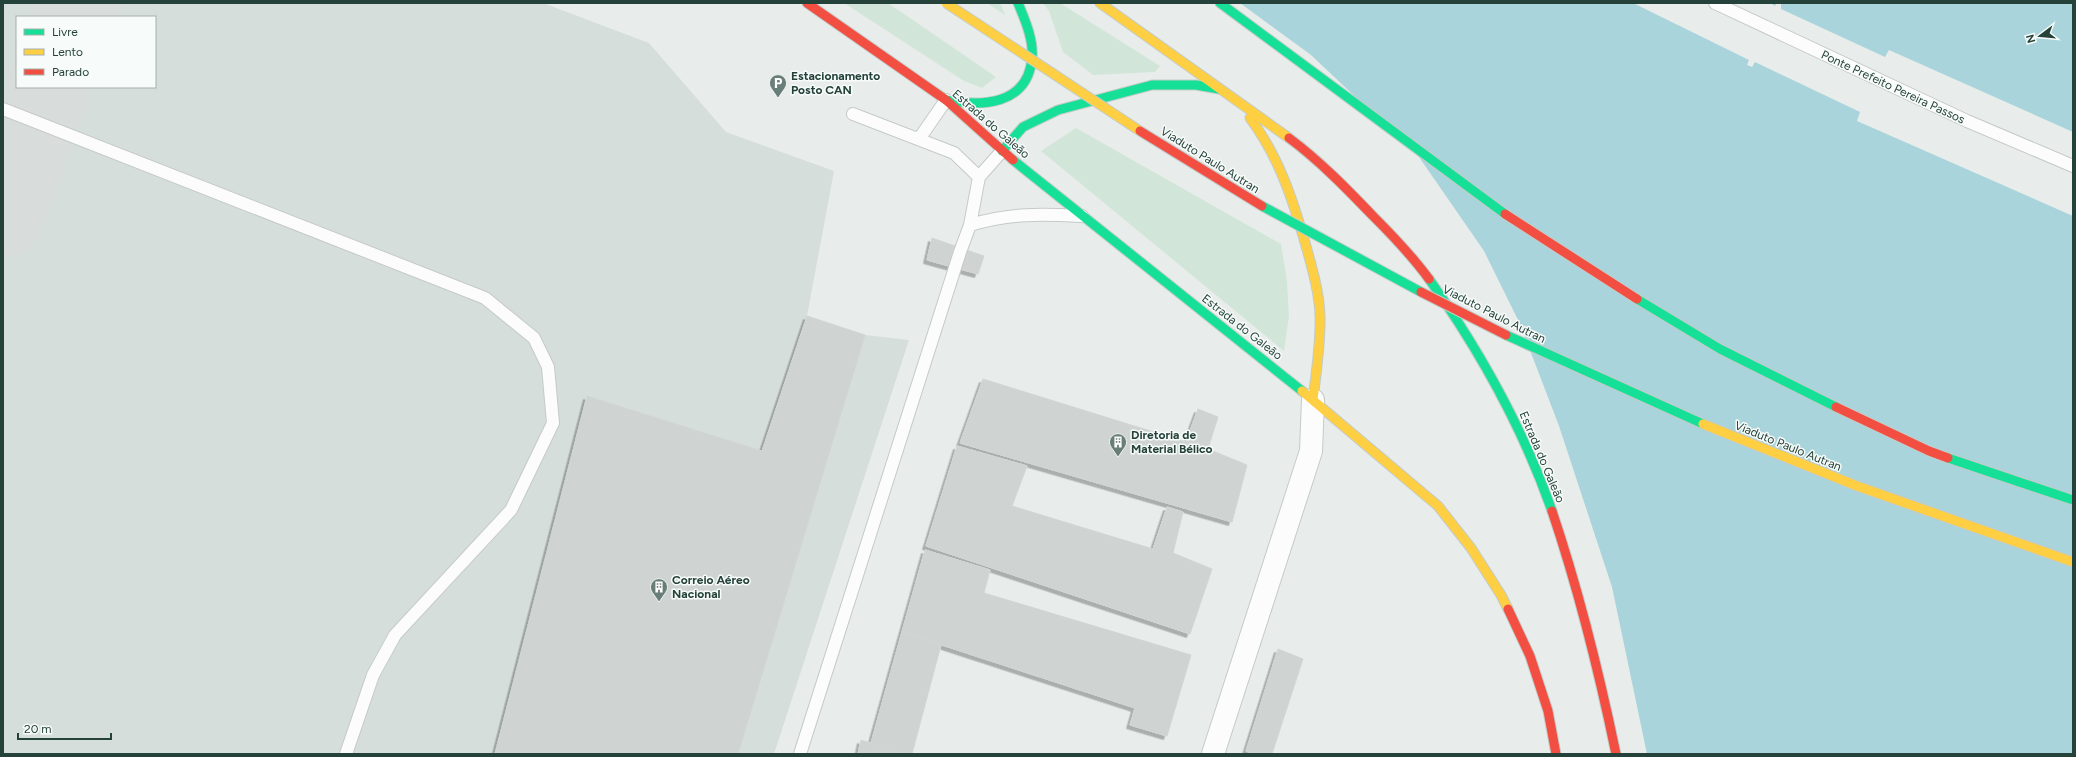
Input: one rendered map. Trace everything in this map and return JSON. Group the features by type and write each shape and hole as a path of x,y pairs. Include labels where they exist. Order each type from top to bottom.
{"street":[{"name":"Estrada do Galeão","path":"807,3 946,100 1002,151 1277,369 1385,459 1438,506 1472,548 1501,595 1530,656 1548,711 1556,754"},
{"name":"Viaduto Paulo Autran","path":"946,3 1131,125 1251,200 1358,260 1506,335 1580,370 1808,468 1964,526 2073,562"},
{"path":"946,100 963,105 980,105 996,102 1010,97 1022,85 1030,72 1032,58 1030,38 1018,3"},
{"name":"Estrada do Galeão","path":"1100,3 1226,91 1316,160 1384,226 1428,277 1469,337 1512,415 1549,503 1582,600 1603,686 1616,754"},
{"path":"1220,3 1495,207 1598,275 1720,349 1833,406 1929,451 2073,500"},
{"path":"1002,151 1023,127 1065,108 1152,85 1196,85 1226,91"},
{"path":"1213,754 1310,451 1320,323 1316,280 1298,215 1279,163 1262,132 1234,97"}],"lane":[{"name":"Ponte Prefeito Pereira Passos","path":"1715,3 1960,118 2073,166"},
{"path":"919,139 946,100"},
{"path":"3,109 485,298 534,338 548,367 554,423 511,510 396,635 373,675 346,754"},
{"path":"853,114 954,153 979,177"},
{"path":"800,754 960,252 970,226 979,177 1002,151"},
{"path":"970,226 996,218 1028,214 1084,216"}],"shaded area":[{"path":"3,3 543,3 649,43 726,132 834,171 807,316 865,335 909,340 774,754 3,754"}],"green space":[{"path":"844,3 888,3 996,77 982,88 964,81"},
{"path":"987,3 1000,3 1005,15"},
{"path":"1043,3 1060,3 1160,66 1155,72 1093,75 1063,52 1049,11"},
{"path":"1076,128 1281,244 1287,281 1289,316 1284,351 1041,151"}],"water":[{"path":"1240,3 2073,3 2073,754 1647,754 1612,587 1559,426 1520,324 1484,251 1419,157 1311,55"}],"pier":[{"path":"1633,3 1770,3 1775,6 1777,3 1781,3 1781,9 1885,57 1889,50 2073,132 2073,216 1857,121 1860,112 1755,62 1752,67 1747,65 1749,60"}],"building":[{"path":"932,238 984,256 978,274 927,260"},
{"name":"Correio Aéreo Nacional","path":"807,316 865,335 738,754 495,754 587,396 762,451"},
{"name":"Diretoria de Material Bélico","path":"983,379 1186,442 1198,409 1218,417 1208,449 1247,465 1232,522 960,443"},
{"path":"957,446 1027,466 1012,506 1153,549 1167,507 1183,512 1173,553 1212,569 1190,634 926,546"},
{"path":"925,550 990,570 984,593 1191,655 1167,736 1130,725 1135,708 902,632"},
{"path":"902,632 941,645 912,754 905,754 871,743"},
{"path":"1278,649 1303,659 1272,754 1254,754 1246,751"},
{"path":"861,740 871,743 905,754 858,754"}],"taxiway":[{"path":"74,16 79,3"},
{"path":"3,215 49,88"}],"traffic: fast":[{"path":"946,100 974,103 988,102 1001,99 1012,94 1022,86 1028,74 1032,59 1032,45 1018,3"},
{"path":"1220,3 1505,214"},
{"path":"1002,151 1023,127 1058,110 1152,85 1196,85 1219,89"},
{"path":"1013,160 1302,391"},
{"path":"1262,206 1421,292"},
{"path":"1429,279 1466,334 1499,391 1528,450 1552,511"},
{"path":"1637,299 1720,349 1836,407"},
{"path":"1506,335 1703,424"},
{"path":"1948,458 2073,500"}],"traffic: slow":[{"path":"946,3 1140,131"},
{"path":"1100,3 1289,138"},
{"path":"1250,118 1269,148 1284,179 1301,229 1315,280 1319,306 1320,336 1313,400"},
{"path":"1302,391 1438,506 1471,548 1501,595 1508,609"},
{"path":"1703,424 1857,486 2073,562"}],"traffic: jam":[{"path":"807,3 946,100 1013,160"},
{"path":"1140,131 1262,206"},
{"path":"1289,138 1354,196 1403,247 1429,279"},
{"path":"1505,214 1637,299"},
{"path":"1421,292 1506,335"},
{"path":"1836,407 1929,451 1948,458"},
{"path":"1552,511 1588,632 1616,754"},
{"path":"1508,609 1530,656 1548,711 1556,754"}],"place":[{"name":"Estacionamento Posto CAN","path":"778,98"},
{"name":"Diretoria de Material Bélico","path":"1118,457"},
{"name":"Correio Aéreo Nacional","path":"659,602"}]}
